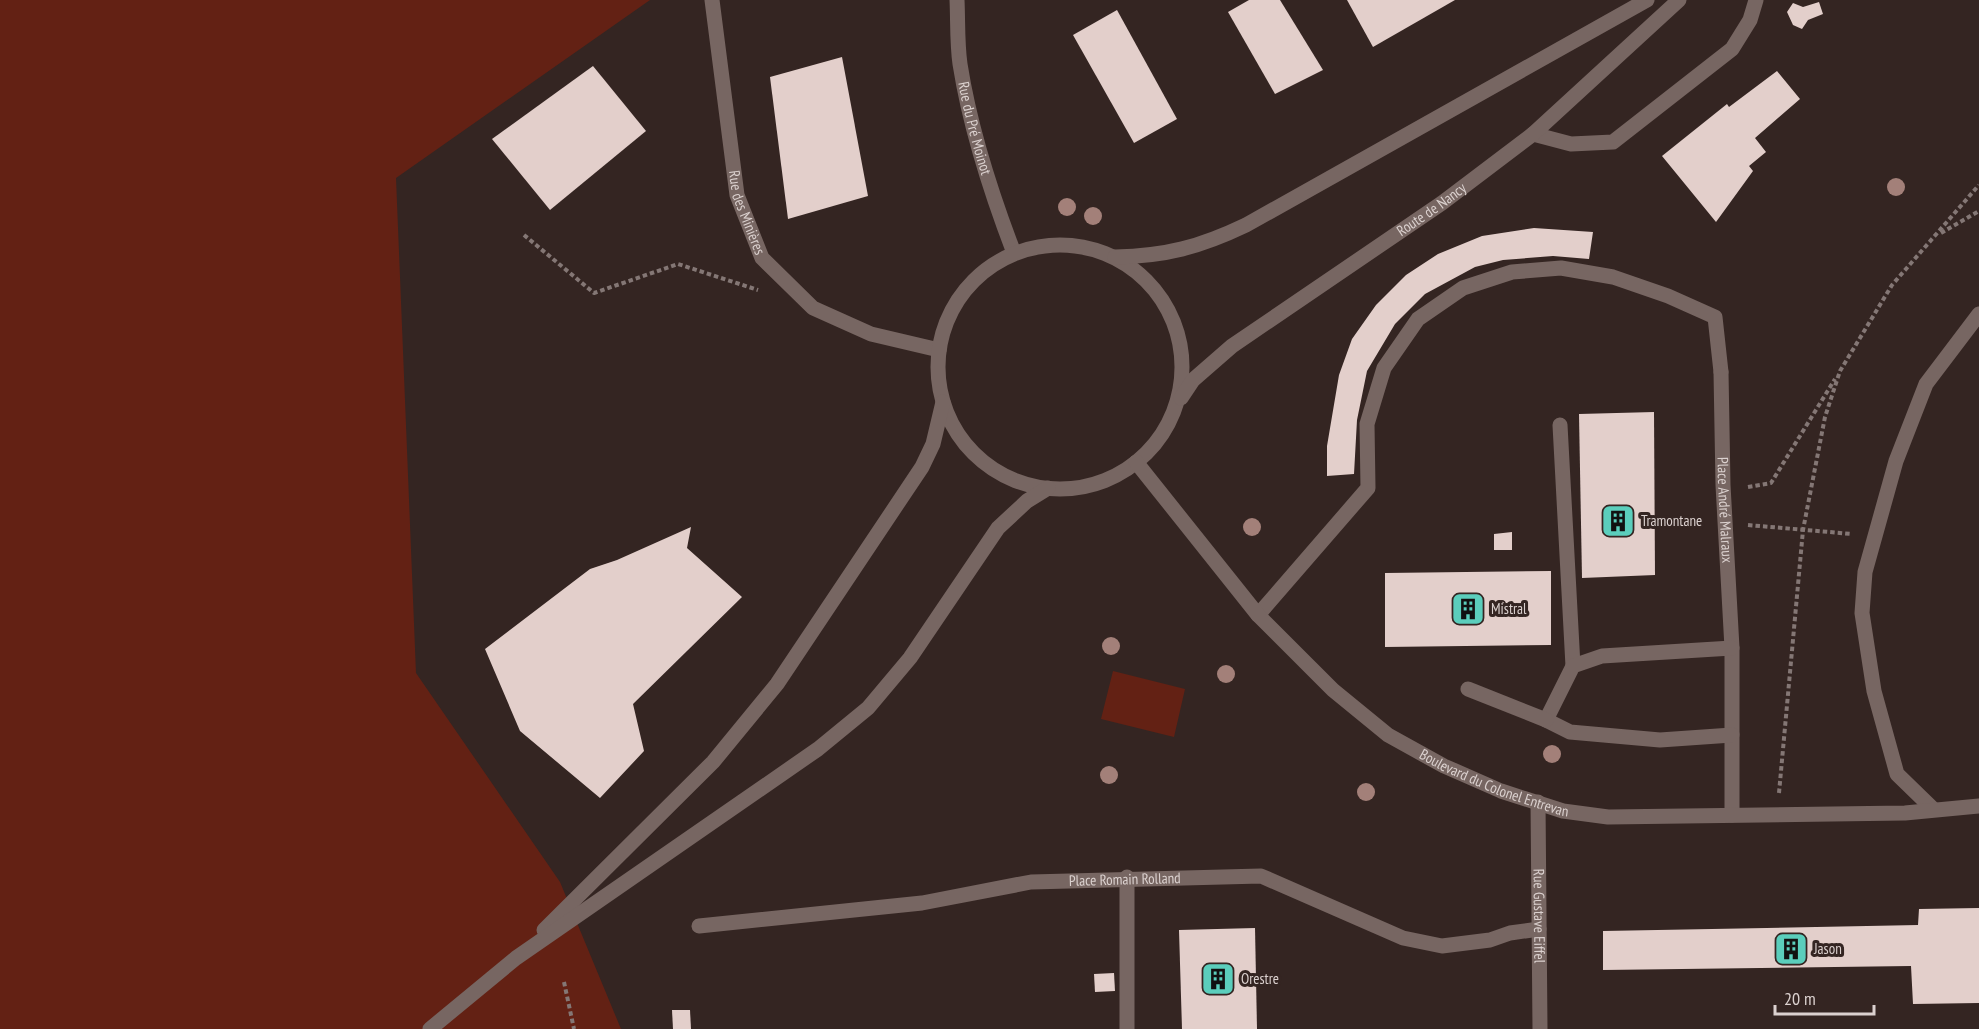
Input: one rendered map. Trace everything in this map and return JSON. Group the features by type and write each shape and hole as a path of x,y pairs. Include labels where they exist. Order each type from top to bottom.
{"street":[{"name":"Rue des Minières","path":"712,0 737,195 762,258 813,308 871,334 939,351"},
{"name":"Rue du Pré Moinot","path":"957,0 960,64 996,207 1014,253"},
{"path":"1114,257 1168,254 1219,238 1647,0"},
{"name":"Route de Nancy","path":"1176,405 1193,380 1232,346 1442,203 1533,134 1679,0"},
{"path":"1533,134 1571,144 1613,142 1732,49 1750,20 1756,0"},
{"path":"1048,245 1082,247 1114,257 1149,283 1173,320 1182,362 1176,405 1167,426 1136,462 1117,475 1094,484 1071,489 1024,484 1002,475 982,461 965,444 952,424 943,402 938,377 939,351 947,320 964,291 987,269 1014,253 1048,245"},
{"name":"Place André Malraux","path":"1258,615 1368,488 1366,424 1384,368 1418,319 1463,288 1512,272 1561,268 1613,277 1668,296 1715,317 1721,372 1723,485 1732,648 1732,815"},
{"path":"1933,809 1897,774 1874,691 1862,613 1865,572 1873,535 1896,461 1926,384 1979,314"},
{"path":"516,958 713,762 777,684 922,467 933,444 943,402"},
{"path":"1546,720 1573,666 1560,425"},
{"name":"Boulevard du Colonel Entrevan","path":"1136,462 1258,615 1333,690 1388,735 1444,766 1501,791 1563,811 1608,817 1905,813 1979,806"},
{"path":"429,1029 516,958 818,749 868,708 910,658 998,528 1027,501 1048,488"},
{"path":"1573,666 1602,656 1732,648"},
{"path":"1468,689 1570,732 1660,740 1732,735"},
{"name":"Rue Gustave Eiffel","path":"1538,802 1540,1029"},
{"name":"Place Romain Rolland","path":"699,926 922,903 1031,882 1261,876 1403,938 1442,946 1490,940 1510,933 1539,928"},
{"path":"1127,878 1127,1029"}],"path":[{"path":"1745,497 1745,488 1771,483 1892,285 1979,185"},
{"path":"1936,235 1979,211"},
{"path":"524,235 594,293 678,264 768,294"},
{"path":"1777,814 1803,530 1825,417 1840,371"},
{"path":"1745,516 1745,525 1873,535"},
{"path":"564,982 574,1029"}],"shaded area":[{"path":"0,0 650,0 396,178 416,673 560,882 621,1029 0,1029"},
{"path":"1113,671 1185,689 1174,737 1101,719"}],"building":[{"path":"1249,0 1280,0 1323,70 1275,94 1228,12"},
{"path":"1347,0 1455,0 1373,47"},
{"path":"1819,2 1823,14 1808,20 1802,29 1793,25 1787,12 1793,3 1803,7"},
{"path":"1117,10 1177,119 1134,143 1073,35"},
{"path":"842,57 868,196 788,219 770,77"},
{"path":"593,66 646,131 550,210 492,139"},
{"path":"1777,71 1800,99 1755,138 1766,152 1749,166 1753,171 1716,222 1662,156 1727,104 1729,107"},
{"path":"1534,228 1593,232 1589,259 1553,256 1503,260 1475,267 1425,294 1395,324 1367,371 1357,420 1354,474 1327,476 1327,446 1339,375 1352,339 1376,305 1406,275 1438,254 1482,236"},
{"name":"Tramontane","path":"1654,412 1655,575 1582,578 1579,414"},
{"path":"691,527 687,548 742,597 633,704 644,751 600,798 520,731 485,649 590,569 617,560"},
{"path":"1512,532 1512,550 1494,550 1494,534"},
{"name":"Mistral","path":"1551,571 1551,645 1385,647 1385,573"},
{"name":"Jason","path":"1979,908 1979,1003 1913,1004 1911,966 1603,970 1603,931 1918,925 1919,909"},
{"name":"Orestre","path":"1255,928 1257,1029 1182,1029 1179,930"},
{"path":"1114,973 1115,991 1095,992 1094,974"},
{"path":"672,1010 690,1010 691,1029 673,1029"}],"place":[{"name":"Tramontane","path":"1618,521"},
{"name":"Mistral","path":"1468,609"},
{"name":"Jason","path":"1791,949"},
{"name":"Orestre","path":"1218,979"}]}
